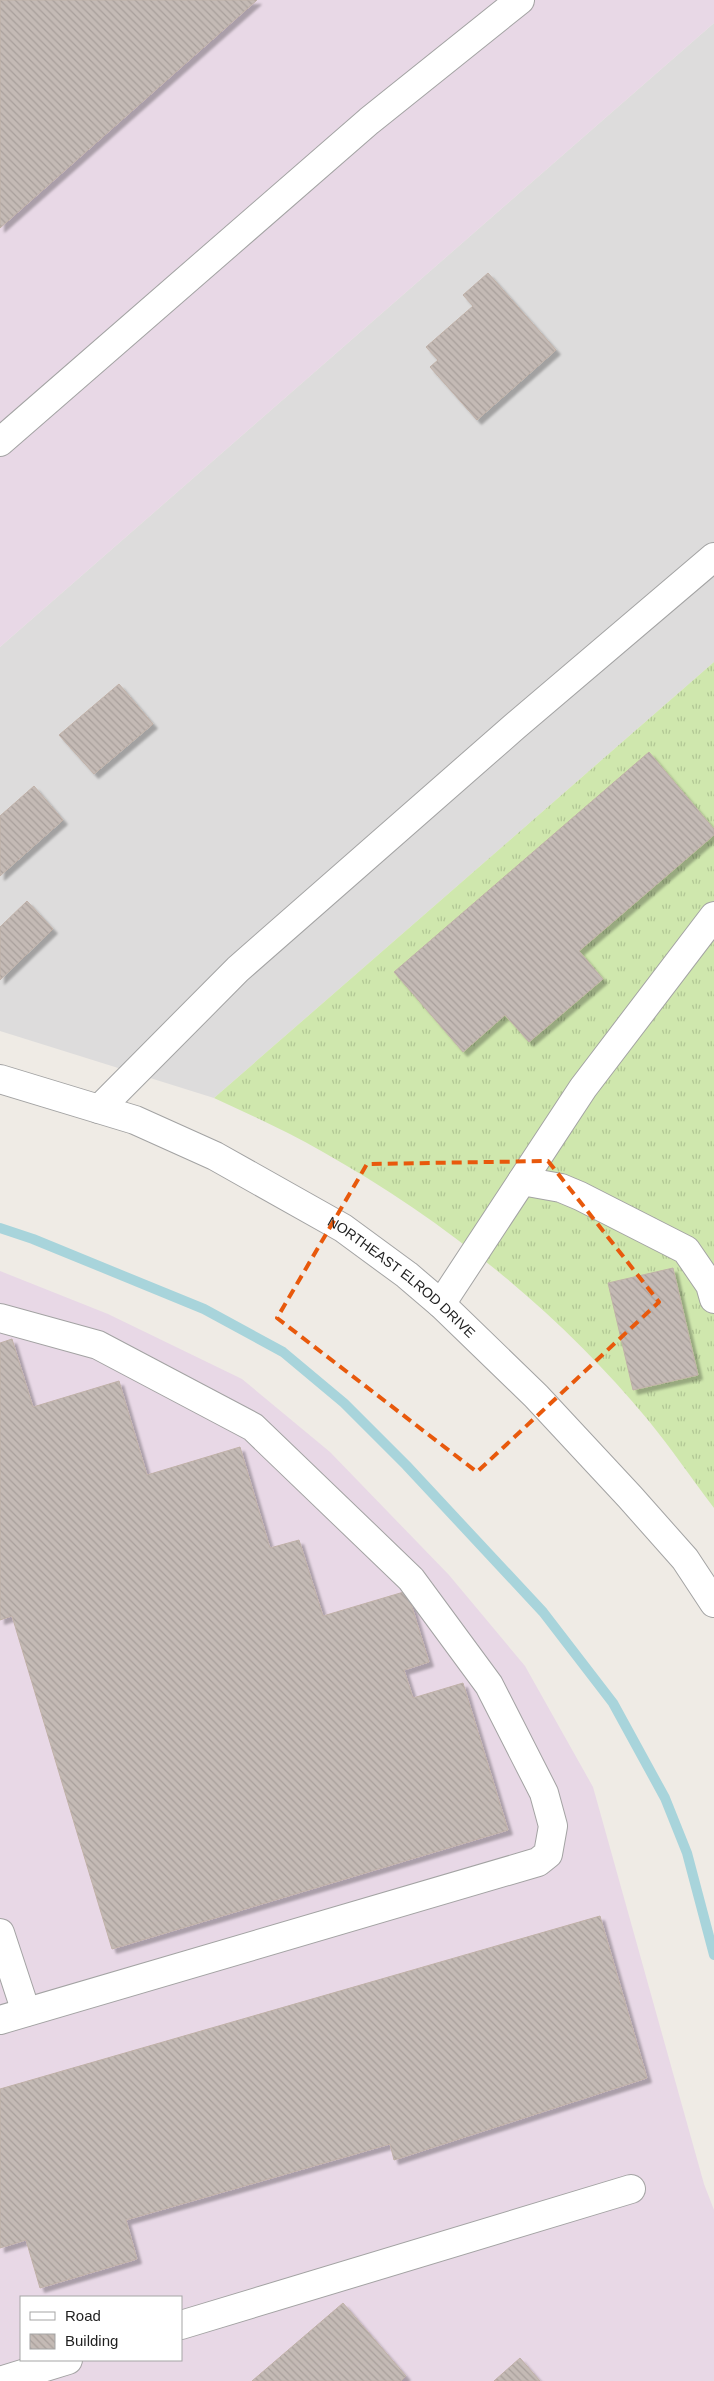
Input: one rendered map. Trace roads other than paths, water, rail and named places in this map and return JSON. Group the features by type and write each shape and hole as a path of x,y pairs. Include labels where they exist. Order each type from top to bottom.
{"street":[{"path":"0,442 369,121 520,0"},
{"path":"99,1109 238,969 514,727 714,556"},
{"path":"441,1304 582,1088 714,916"},
{"name":"NORTHEAST ELROD DRIVE","path":"0,1079 135,1120 215,1156 276,1188 343,1228 407,1275 441,1304 536,1396 630,1496 685,1559 714,1603"},
{"path":"522,1181 561,1188 686,1250 710,1285 714,1299"},
{"path":"0,1318 98,1345 253,1427 410,1579 448,1627 489,1685 544,1793 553,1826 548,1854 538,1862 13,2016 0,1933"},
{"path":"182,2325 631,2189"},
{"path":"0,2380 65,2361"}],"waterway":[{"path":"0,1228 33,1239 204,1309 283,1352 344,1403 406,1465 543,1612 613,1703 665,1798 687,1853 714,1955"}]}
